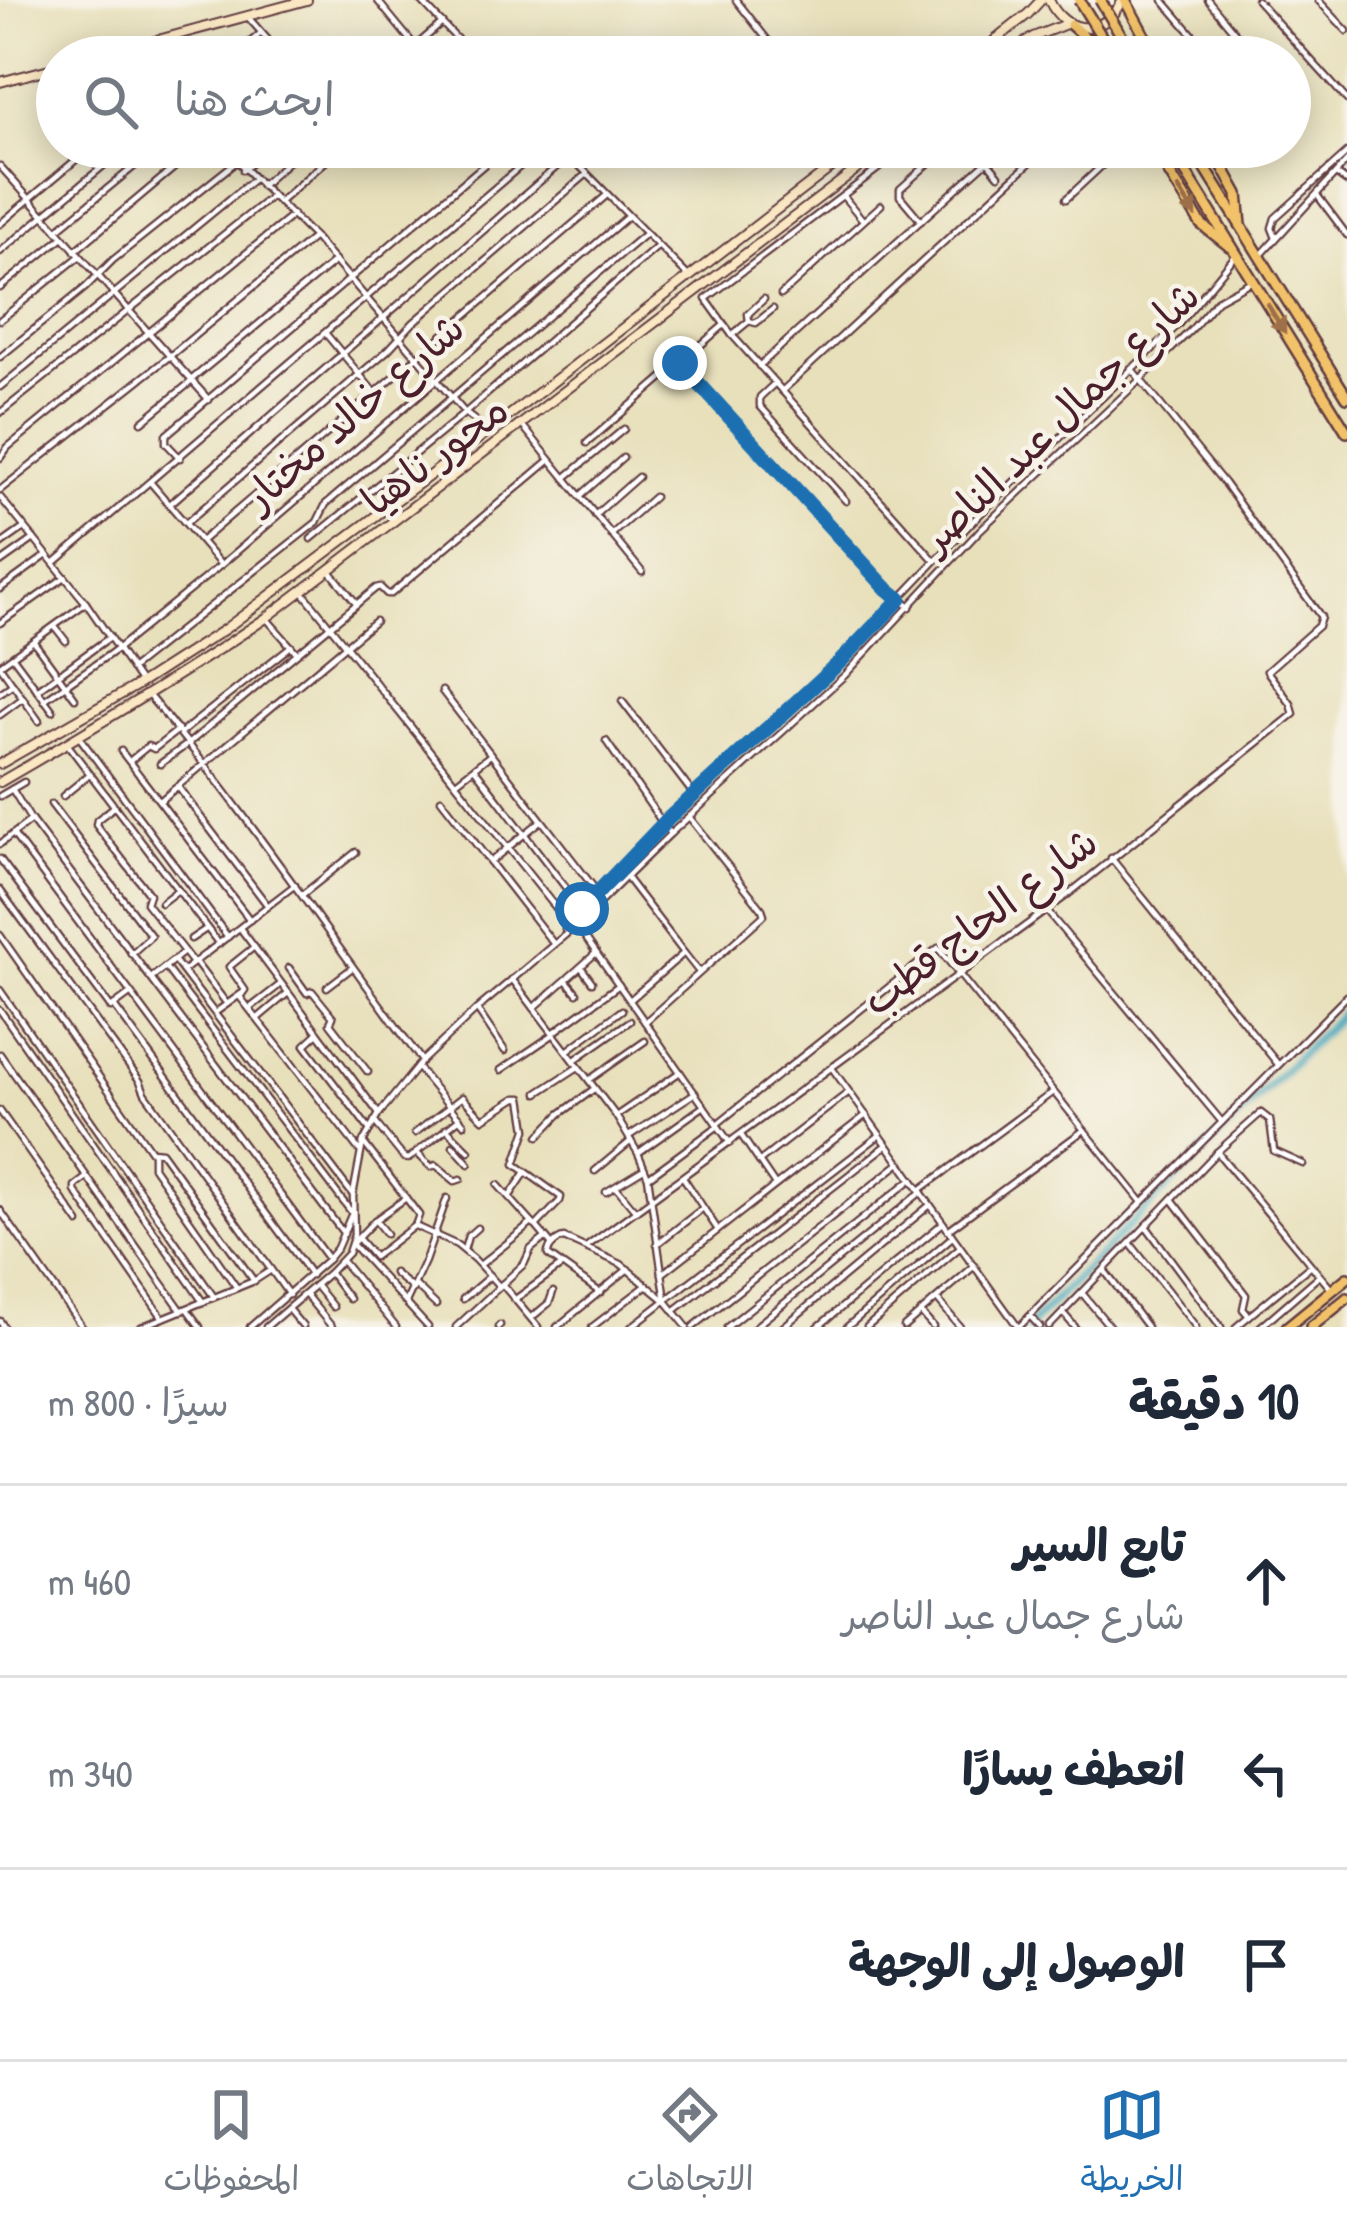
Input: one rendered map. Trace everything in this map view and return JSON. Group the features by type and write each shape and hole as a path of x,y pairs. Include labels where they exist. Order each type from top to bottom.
{"main road":[{"path":"172,36 307,0"},
{"path":"1000,36 1045,0 1084,36"},
{"path":"1079,0 1101,36"},
{"path":"1100,0 1122,36"},
{"path":"1036,36 1070,24 1100,25 1124,0 1144,36"},
{"path":"0,82 36,73"},
{"name":"محور ناهيا","path":"0,764 225,629 828,168"},
{"name":"محور ناهيا","path":"0,782 68,745 266,618 858,168"},
{"path":"1166,168 1201,224 1234,250"},
{"path":"1183,168 1347,432"},
{"path":"1205,168 1347,397"},
{"path":"1223,168 1238,194 1241,225"},
{"path":"658,301 668,313"},
{"path":"141,682 148,695"},
{"path":"1287,1327 1347,1278"},
{"path":"1311,1327 1346,1300"}],"street":[{"path":"377,0 407,36"},
{"path":"420,0 454,36"},
{"path":"736,0 764,36"},
{"path":"1162,0 1194,36"},
{"path":"1208,0 1238,36"},
{"path":"1257,0 1289,36"},
{"path":"1318,0 1347,31"},
{"path":"246,15 264,36"},
{"path":"427,36 442,23"},
{"path":"258,36 261,33"},
{"path":"1311,60 1347,100"},
{"path":"1260,256 1347,157"},
{"path":"1276,238 1275,218 1347,157"},
{"path":"0,166 208,400"},
{"path":"0,224 66,168"},
{"path":"0,252 101,168"},
{"path":"57,230 132,168"},
{"path":"0,320 175,168"},
{"path":"0,357 228,168"},
{"path":"245,168 314,237 465,413 488,431"},
{"path":"261,186 281,168"},
{"path":"279,202 318,168"},
{"path":"180,458 165,437 481,168"},
{"path":"54,563 519,168"},
{"path":"170,504 555,168"},
{"path":"580,168 689,277"},
{"path":"880,168 706,299 759,366 935,561"},
{"path":"921,221 900,189 923,168"},
{"path":"759,366 979,168"},
{"path":"993,168 999,175"},
{"path":"782,391 1024,168"},
{"path":"1066,199 1099,168"},
{"path":"1336,174 1347,182"},
{"path":"186,523 587,175"},
{"path":"0,387 254,179"},
{"path":"201,541 607,195"},
{"path":"1318,195 1347,235"},
{"path":"0,413 272,196"},
{"path":"843,196 863,221"},
{"path":"781,295 881,205"},
{"path":"0,458 292,215"},
{"name":"شارع خالد مختار","path":"44,700 118,649 221,565 626,217"},
{"path":"131,669 277,561 317,522 321,511 645,235"},
{"path":"141,682 86,603 1,498 314,237"},
{"path":"0,288 63,238"},
{"path":"311,539 657,247"},
{"name":"شارع جمال عبد الناصر","path":"563,934 845,674 1136,373 1191,311 1234,250"},
{"path":"142,422 334,260"},
{"name":"شارع جمال عبد الناصر","path":"563,934 568,922 664,825 840,662 935,561 1136,373 1192,329 1217,301 1252,280"},
{"path":"749,321 748,314 764,299"},
{"path":"749,321 756,323 772,309"},
{"path":"732,335 749,321"},
{"path":"587,443 724,325"},
{"path":"326,334 374,392"},
{"path":"680,363 886,588 910,607"},
{"name":"شارع الحاج قطب","path":"586,1247 1046,910 1292,718 1291,704 1267,674 1268,668 1318,626 1321,617 1136,373"},
{"path":"775,383 760,397 760,406 846,501"},
{"path":"522,425 642,572"},
{"path":"565,478 624,429"},
{"path":"580,496 623,458"},
{"path":"160,764 377,587 390,594 550,460"},
{"path":"595,515 638,477"},
{"path":"152,483 221,565"},
{"path":"611,535 654,497"},
{"path":"0,545 25,528"},
{"path":"0,562 34,539"},
{"path":"0,589 47,555"},
{"path":"330,570 357,604"},
{"path":"0,623 65,577"},
{"path":"302,591 568,922"},
{"path":"39,722 0,666 86,603"},
{"path":"266,618 297,653"},
{"path":"160,801 375,621"},
{"path":"55,626 66,641"},
{"path":"37,690 110,637"},
{"path":"34,642 75,698"},
{"path":"129,761 179,732 290,646"},
{"path":"13,657 53,711"},
{"path":"0,693 13,684"},
{"path":"442,691 598,893"},
{"path":"148,695 296,885 462,1121 404,1158 240,928"},
{"path":"0,715 23,698"},
{"path":"622,701 694,795"},
{"path":"80,737 228,937"},
{"path":"606,741 670,834"},
{"path":"68,745 219,944"},
{"path":"121,751 250,920"},
{"path":"456,782 490,755"},
{"path":"474,768 582,909"},
{"path":"63,796 90,774"},
{"path":"0,796 24,782"},
{"path":"178,787 268,906"},
{"path":"12,789 149,979 344,1234"},
{"path":"441,799 553,943"},
{"path":"51,804 151,936 131,954"},
{"path":"115,806 96,825 149,894 146,902 227,1004"},
{"path":"645,1022 763,918 764,913 689,817"},
{"path":"0,844 31,820"},
{"path":"490,862 541,821"},
{"path":"13,834 328,1259"},
{"path":"302,895 356,852"},
{"path":"1111,858 1278,1065"},
{"path":"0,859 311,1275"},
{"path":"626,877 700,974"},
{"path":"183,971 296,885"},
{"path":"0,890 289,1295"},
{"path":"161,903 178,890"},
{"path":"1046,910 1222,1122"},
{"path":"577,925 730,1143"},
{"path":"191,940 207,928"},
{"path":"428,1327 355,1241 352,1213 359,1151 376,1118 420,1064 563,934"},
{"path":"0,935 153,1152 153,1168 237,1288"},
{"path":"215,1013 245,990 229,966 254,947"},
{"path":"648,1178 936,948 1142,1202"},
{"path":"149,979 184,952"},
{"path":"534,1008 596,953"},
{"path":"630,1000 684,953"},
{"path":"174,959 353,1195"},
{"path":"165,967 352,1213"},
{"path":"581,967 592,982"},
{"path":"289,968 333,1017 330,1023 368,1072"},
{"path":"327,987 352,968"},
{"path":"250,1008 295,976"},
{"path":"512,979 616,1116 638,1153 648,1178 666,1301"},
{"path":"566,980 577,993"},
{"path":"501,1070 619,985"},
{"path":"0,990 214,1297"},
{"path":"258,1018 289,993"},
{"path":"112,1007 130,994"},
{"path":"241,994 359,1151"},
{"path":"832,1068 1018,1327 1347,996"},
{"path":"0,1010 203,1302"},
{"path":"477,1010 506,1051"},
{"path":"567,1051 622,1010"},
{"path":"538,1093 630,1021"},
{"path":"318,1033 305,1045 369,1129"},
{"path":"589,1080 645,1041"},
{"path":"0,1054 200,1327"},
{"path":"616,1116 680,1072"},
{"path":"539,1136 595,1088"},
{"path":"760,1161 849,1092"},
{"path":"755,1327 921,1191 1053,1092"},
{"path":"595,1171 629,1138 694,1093"},
{"path":"416,1133 464,1097 483,1119 522,1098 527,1129 515,1164 561,1198 480,1265"},
{"path":"638,1153 704,1106"},
{"path":"0,1111 79,1223"},
{"path":"1049,1327 1217,1152 1261,1113 1270,1120 1274,1151 1303,1164"},
{"path":"661,1275 866,1114"},
{"path":"446,1128 469,1165"},
{"path":"847,1327 951,1233 1084,1130"},
{"path":"741,1135 775,1185"},
{"path":"632,1327 880,1135"},
{"path":"355,1241 373,1257 420,1216 363,1142"},
{"path":"456,1144 469,1151"},
{"path":"446,1151 456,1144"},
{"path":"674,1311 887,1145"},
{"path":"153,1152 160,1151 254,1281"},
{"path":"1217,1152 1332,1290"},
{"path":"416,1153 455,1181 461,1178"},
{"path":"601,1293 548,1255 552,1246 562,1238 628,1269 690,1327 901,1163"},
{"path":"606,1192 644,1168"},
{"path":"508,1197 526,1172"},
{"path":"87,1177 75,1190 164,1327"},
{"path":"682,1178 718,1230"},
{"path":"727,1327 912,1179"},
{"path":"498,1185 552,1246"},
{"path":"616,1186 636,1211"},
{"path":"271,1325 342,1261 375,1220 406,1198"},
{"path":"406,1302 447,1198"},
{"path":"1172,1199 1246,1295 1243,1309 1249,1316"},
{"path":"782,1327 930,1205"},
{"path":"657,1244 703,1208"},
{"path":"0,1210 82,1327"},
{"path":"250,1327 328,1259 352,1213"},
{"path":"375,1220 386,1234"},
{"path":"818,1327 943,1223"},
{"path":"414,1226 464,1250 537,1326"},
{"path":"1146,1226 1220,1327"},
{"path":"464,1250 477,1228"},
{"path":"456,1327 545,1238"},
{"path":"1130,1243 1196,1327"},
{"path":"868,1327 961,1247"},
{"path":"342,1261 397,1327"},
{"path":"515,1298 560,1266"},
{"path":"904,1327 974,1266"},
{"path":"1236,1327 1310,1266"},
{"path":"557,1327 628,1269"},
{"path":"141,1327 271,1270"},
{"path":"1104,1270 1147,1327"},
{"path":"394,1273 436,1305"},
{"path":"329,1274 350,1299"},
{"path":"463,1299 490,1276"},
{"path":"1260,1327 1319,1276"},
{"path":"315,1285 333,1306"},
{"path":"592,1327 647,1285"},
{"path":"531,1318 554,1292"},
{"path":"1082,1293 1110,1327"},
{"path":"305,1294 332,1327"},
{"path":"937,1299 960,1327"},
{"path":"288,1309 303,1327"},
{"path":"921,1312 933,1327"},
{"path":"1063,1313 1075,1327"},
{"path":"1030,1316 1040,1327"},
{"path":"672,1327 681,1320"}],"waterway":[{"path":"1028,1327 1347,1008"}],"route":[{"path":"582,909 668,819 840,662 900,599 680,363"}]}
